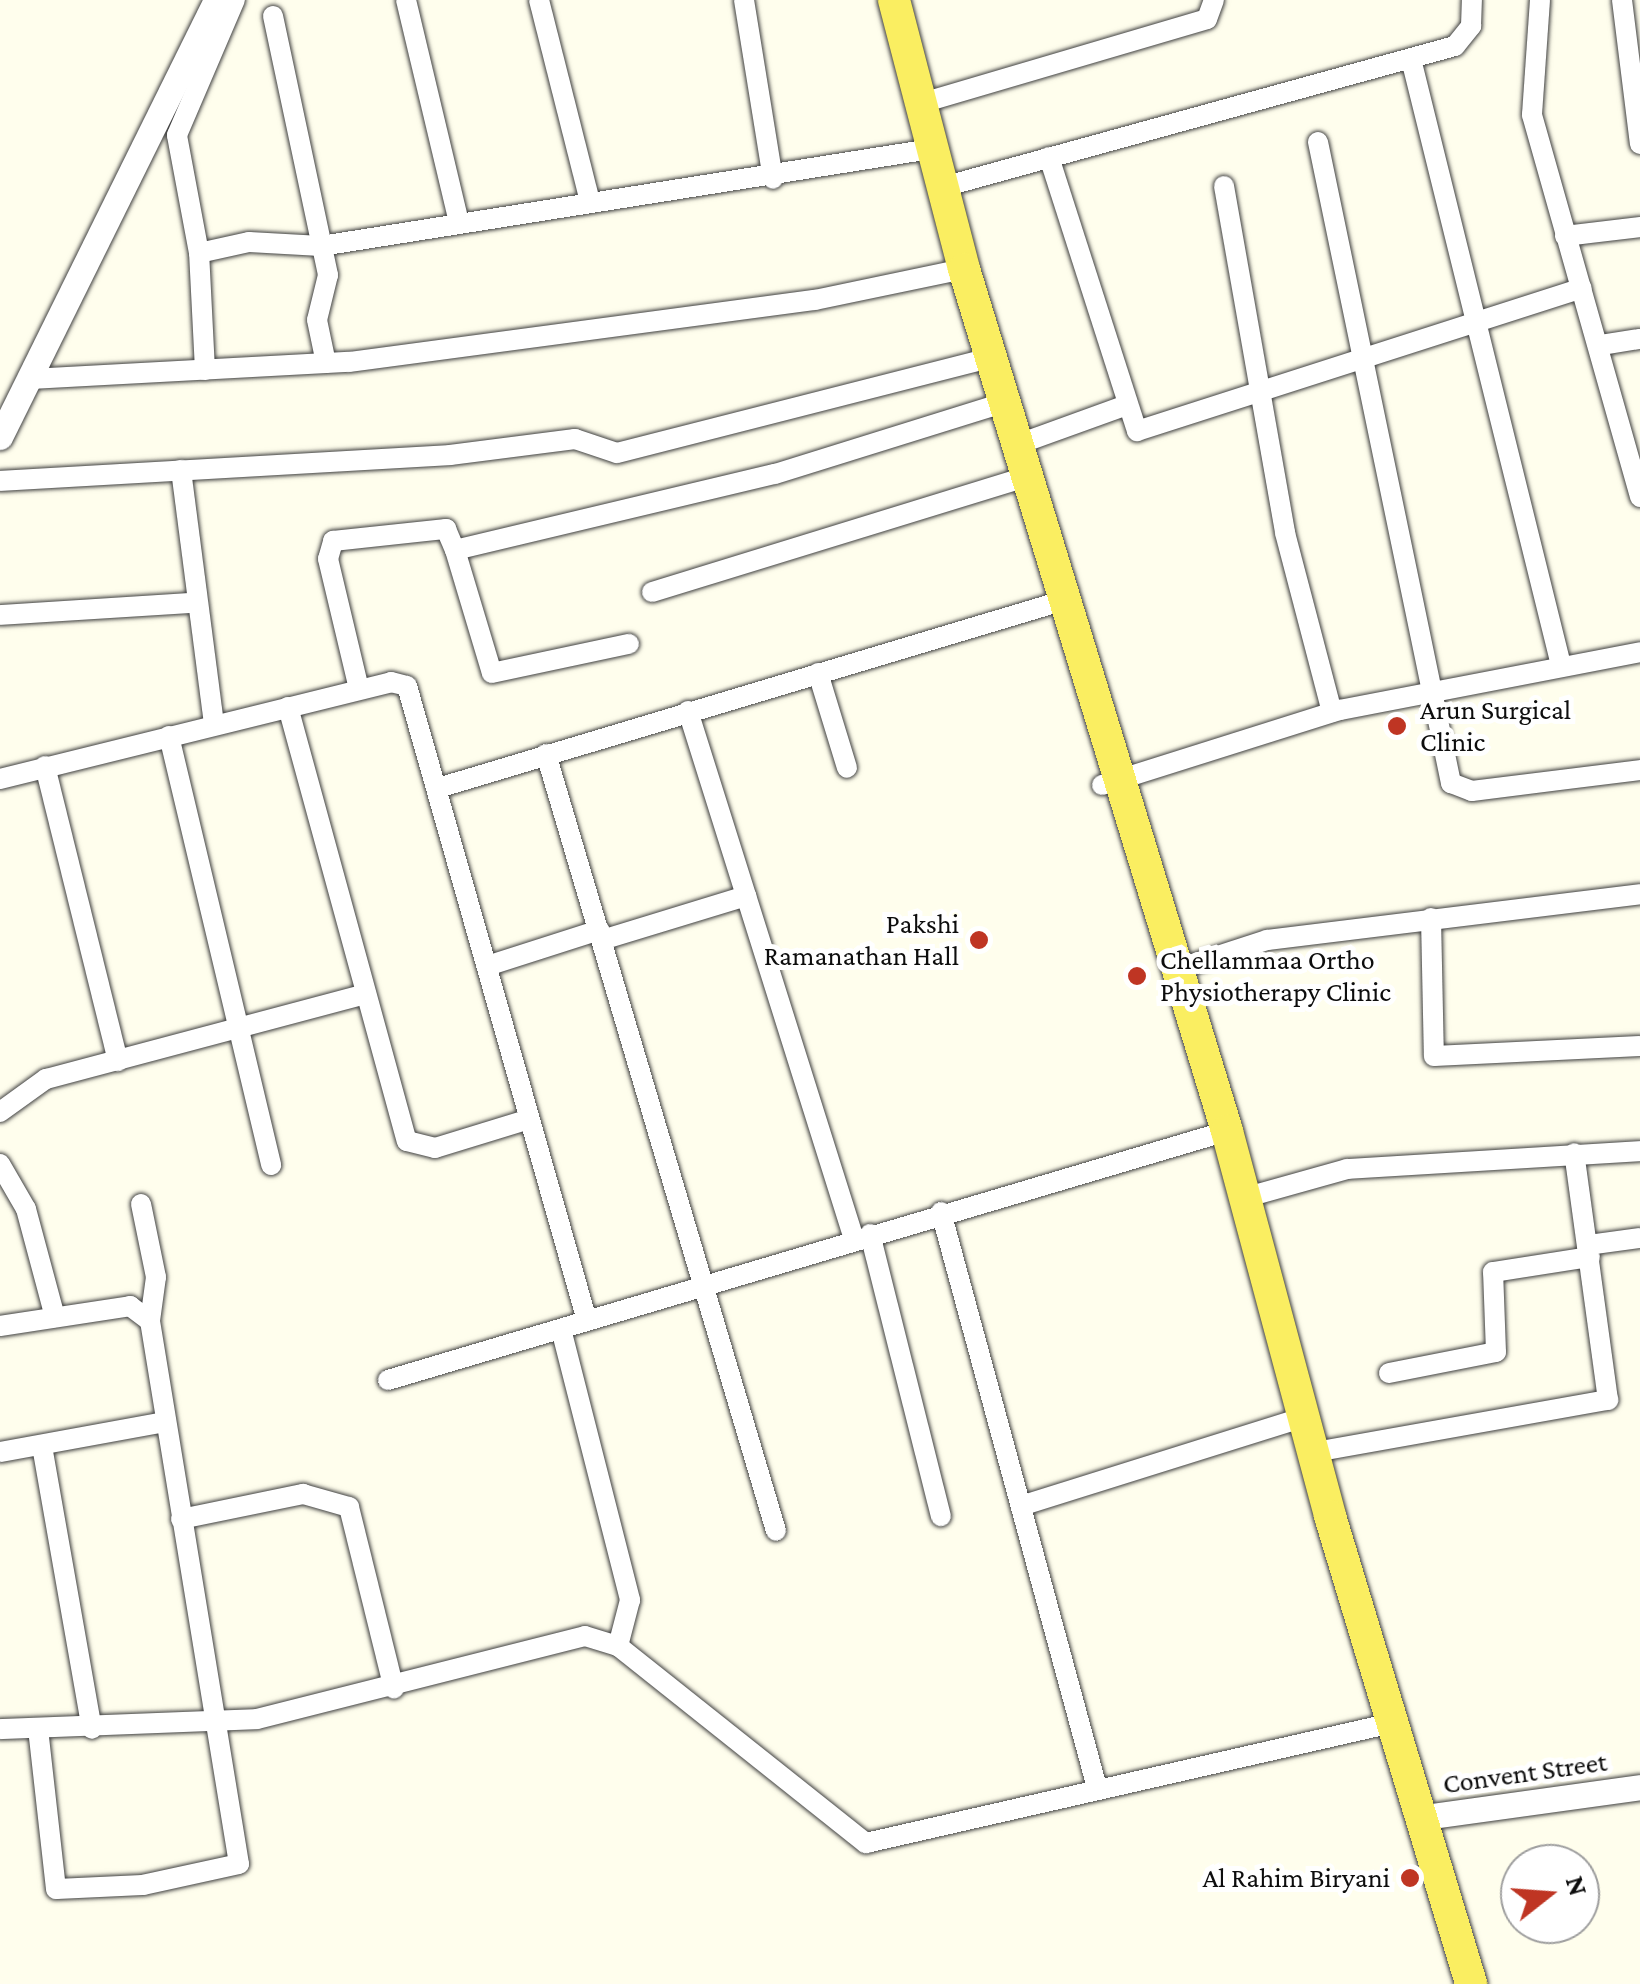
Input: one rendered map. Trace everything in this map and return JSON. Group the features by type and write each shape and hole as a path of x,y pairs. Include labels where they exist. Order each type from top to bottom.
{"main road":[{"path":"878,0 979,352 998,405 1019,444 1056,602"},
{"path":"894,0 943,187 957,271"},
{"path":"998,405 1013,482 1056,602 1220,1134 1244,1198 1330,1516 1471,1984"},
{"path":"1110,783 1178,969 1289,1422 1330,1516"}],"street":[{"path":"0,437 216,0"},
{"path":"205,370 199,252 177,134 235,0"},
{"path":"406,0 459,222"},
{"path":"539,0 590,202"},
{"path":"744,0 773,179"},
{"path":"922,104 1207,19 1214,0"},
{"path":"943,187 1411,60 1463,39 1472,0"},
{"path":"1540,0 1529,94 1564,236 1601,345 1640,496"},
{"path":"1622,0 1634,45 1640,144"},
{"path":"272,16 328,287 317,330 326,363"},
{"path":"1411,60 1472,324 1561,666"},
{"path":"1318,142 1430,692 1456,788 1640,770"},
{"path":"199,252 249,242 321,246 590,202 773,179 918,150"},
{"path":"1049,157 1124,406 1131,426 1145,432 1582,288"},
{"path":"1224,186 1260,395 1332,712"},
{"path":"1564,236 1640,227"},
{"path":"31,380 326,363 814,300 957,271"},
{"path":"1601,345 1640,340"},
{"path":"0,481 576,438 618,453 979,352"},
{"path":"455,550 775,474 998,405"},
{"path":"1019,444 1124,406"},
{"path":"181,470 192,602 214,725"},
{"path":"652,592 1013,482"},
{"path":"360,689 328,559 333,541 446,530 492,673 629,644"},
{"path":"0,615 192,602"},
{"path":"438,788 1056,602"},
{"path":"1110,783 1332,712 1640,652"},
{"path":"818,672 847,768"},
{"path":"0,779 360,689 407,686 587,1321"},
{"path":"288,707 408,1140 435,1148 529,1119"},
{"path":"688,711 746,896 862,1236 942,1516"},
{"path":"169,736 271,1165"},
{"path":"546,754 776,1531"},
{"path":"45,766 118,1061"},
{"path":"1178,969 1268,940 1640,894"},
{"path":"486,966 746,896"},
{"path":"1431,918 1434,1056 1640,1046"},
{"path":"0,1112 46,1079 366,994"},
{"path":"388,1380 941,1212 1220,1134"},
{"path":"1244,1198 1347,1169 1640,1151"},
{"path":"1315,1452 1608,1400 1574,1154"},
{"path":"0,1164 26,1209 55,1317"},
{"path":"38,1729 49,1878 64,1889 143,1885 239,1864 150,1321 156,1277 142,1204"},
{"path":"941,1212 1028,1504 1096,1784"},
{"path":"1388,1373 1496,1352 1493,1272 1640,1238"},
{"path":"0,1326 130,1306 150,1321"},
{"path":"560,1329 630,1600 620,1641"},
{"path":"0,1452 165,1422"},
{"path":"1028,1504 1289,1422"},
{"path":"42,1446 92,1729"},
{"path":"181,1519 303,1494 349,1507 394,1689"},
{"path":"0,1729 218,1723 394,1689 563,1640 620,1641 876,1842 1096,1784 1392,1723"},
{"name":"Convent Street","path":"1418,1818 1640,1787"}],"place":[{"name":"Arun Surgical Clinic","path":"1397,726"},
{"name":"Pakshi Ramanathan Hall","path":"979,940"},
{"name":"Chellammaa Ortho Physiotherapy Clinic","path":"1137,976"},
{"name":"Al Rahim Biryani","path":"1410,1878"}]}
